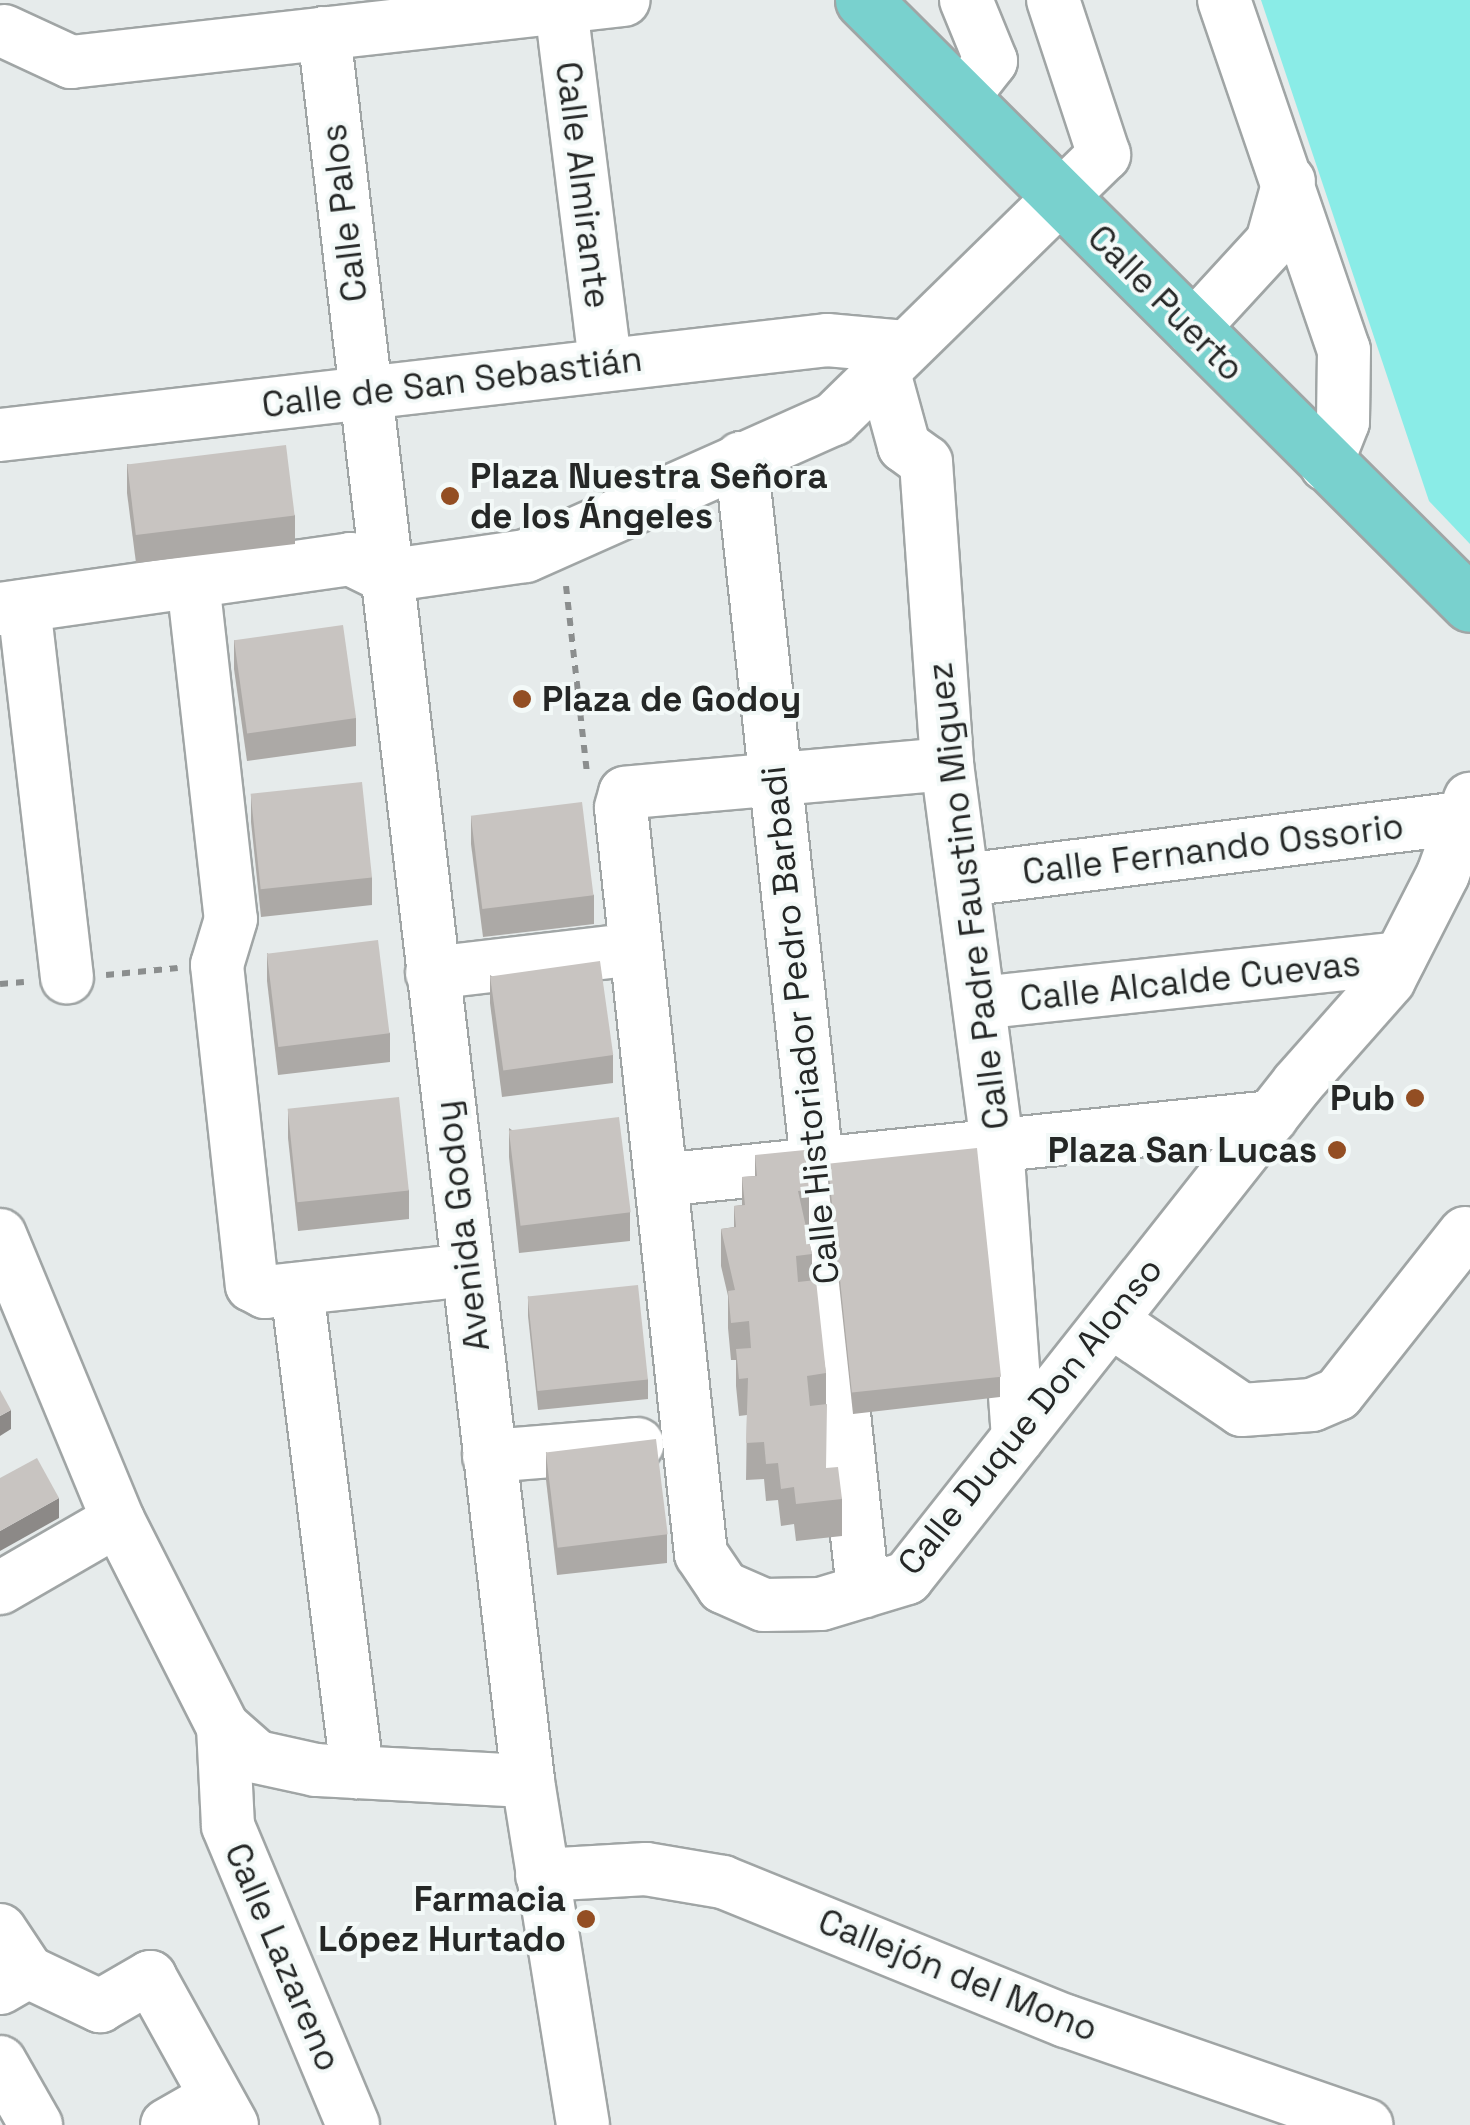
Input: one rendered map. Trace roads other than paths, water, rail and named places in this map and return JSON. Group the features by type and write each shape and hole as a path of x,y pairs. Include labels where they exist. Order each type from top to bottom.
{"main road":[{"name":"Calle Puerto","path":"863,0 1326,465 1470,604"}],"street":[{"path":"7,24 71,62 624,0"},
{"path":"962,98 992,61 966,0"},
{"path":"67,978 12,608 350,559 385,576 526,556 834,419 1104,155 1053,0"},
{"path":"1224,0 1290,181 1292,245 1344,350 1343,422 1326,465"},
{"name":"Calle Almirante","path":"561,8 606,362"},
{"name":"Calle Palos","path":"324,33 365,392"},
{"path":"1192,330 1292,245"},
{"name":"Calle de San Sebastián","path":"0,436 606,362 827,340 894,358"},
{"name":"Calle Padre Faustino Miguez","path":"894,358 904,446 926,462 947,764 997,1145 1018,1438"},
{"path":"365,392 385,576"},
{"name":"Calle Historiador Pedro Barbadi","path":"741,458 863,1592"},
{"name":"Avenida Godoy","path":"385,576 528,1781 583,2125"},
{"path":"194,582 230,919 217,965 252,1285 265,1292 467,1270"},
{"path":"773,778 947,764"},
{"name":"Calle Duque Don Alonso","path":"773,778 625,793 621,808 701,1554 723,1587 764,1605 821,1604 907,1578 1272,1117 1389,980 1400,958 1457,888 1466,808"},
{"name":"Calle Fernando Ossorio","path":"964,880 1466,808"},
{"path":"432,973 636,949"},
{"name":"Calle Alcalde Cuevas","path":"980,1003 1400,958"},
{"path":"661,1180 1272,1117"},
{"path":"1110,1321 1242,1410 1312,1405 1338,1394 1466,1233"},
{"path":"0,1235 20,1341 118,1520 223,1727 256,1756 356,1772 528,1781"},
{"path":"297,1289 356,1772"},
{"path":"490,1456 689,1439"},
{"path":"0,1588 118,1520"},
{"name":"Calle Lazareno","path":"223,1727 228,1826 353,2125"},
{"name":"Callejón del Mono","path":"542,1875 646,1870 723,1882 1066,2020 1334,2119"},
{"path":"9,1963 100,2006 150,1977 224,2111 167,2125"},
{"path":"0,2062 36,2125"}],"place":[{"name":"Plaza Nuestra Señora de los Ángeles","path":"450,496"},
{"name":"Plaza de Godoy","path":"522,699"},
{"name":"Pub","path":"1415,1098"},
{"name":"Plaza San Lucas","path":"1337,1150"},
{"name":"Farmacia López Hurtado","path":"586,1919"}]}
